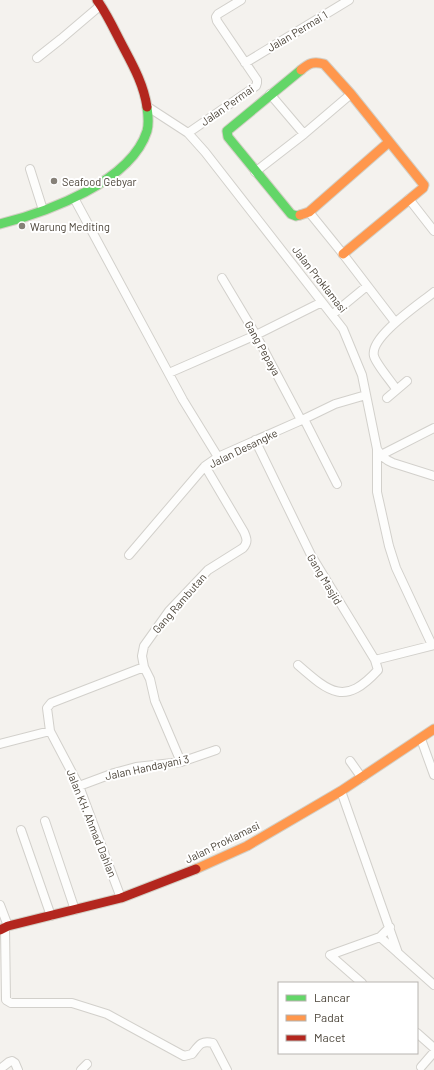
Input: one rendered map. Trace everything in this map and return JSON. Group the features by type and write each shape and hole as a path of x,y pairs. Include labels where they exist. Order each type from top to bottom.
{"main road":[{"path":"0,224 74,198 109,178 129,162 138,149 147,131 148,107 145,94 133,65 99,2"},
{"path":"344,254 423,188 424,185 351,94 324,64 318,62 309,63 227,131 226,134 255,172 291,214 296,216 301,216 309,212 388,142"},
{"name":"Jalan Proklamasi","path":"4,928 121,898 202,867 246,846 341,791 434,729"}],"street":[{"name":"Jalan Permai","path":"188,133 256,86 257,80 216,21 218,14 241,0"},
{"name":"Jalan Permai 1","path":"245,63 349,0"},
{"path":"37,58 61,39 99,2"},
{"path":"270,94 304,134"},
{"path":"255,172 304,134 351,94"},
{"name":"Jalan Proklamasi","path":"148,107 188,133 205,152 344,329 362,375 379,452 377,492 389,546 396,568 433,645"},
{"path":"30,169 43,210"},
{"path":"74,198 183,400 218,457"},
{"path":"409,200 434,231"},
{"path":"309,212 344,254 395,322"},
{"name":"Gang Pepaya","path":"222,278 256,335 337,484"},
{"path":"333,314 367,286"},
{"path":"396,389 375,359 374,350 376,344 395,322 434,292"},
{"path":"169,373 256,335 322,302"},
{"path":"387,398 407,381"},
{"name":"Jalan Desangke","path":"129,555 205,466 218,457 335,404 366,395"},
{"path":"434,428 379,452 387,461 434,476"},
{"name":"Gang Masjid","path":"255,440 311,555 375,660"},
{"name":"Gang Rambutan","path":"181,762 155,701 150,679 144,667 142,656 144,646 169,611 208,570 243,548 247,539 205,466"},
{"path":"298,665 322,686 332,691 347,693 365,682 378,670 375,660 433,645"},
{"path":"0,744 50,731 48,708 51,703 144,667"},
{"name":"Jalan KH. Ahmad Dahlan","path":"50,731 79,786 121,898"},
{"path":"421,739 434,775"},
{"name":"Jalan Handayani 3","path":"79,786 114,773 136,767 181,762 216,750"},
{"path":"350,760 362,778"},
{"path":"341,791 398,953"},
{"path":"45,822 75,910"},
{"path":"22,830 50,916"},
{"path":"0,905 4,928 6,1000 11,1003 72,1003 107,1014 184,1056 192,1054 198,1045 207,1042 213,1043 227,1070"},
{"path":"361,982 330,955 380,937 390,927"},
{"path":"380,937 434,985"},
{"path":"418,1034 434,1048"},
{"path":"421,1067 434,1052"},
{"path":"0,1068 12,1061 15,1063 18,1070"}],"traffic: fast":[{"path":"300,215 296,216 291,214 228,137 227,131 301,70"},
{"path":"0,224 41,212 63,203 106,180 124,165 138,149 147,131 147,107"}],"traffic: slow":[{"path":"301,70 312,63 324,64 351,94 424,185 423,188 343,254"},
{"path":"300,215 309,212 389,142"},
{"path":"196,869 247,846 341,791 434,729"}],"traffic: jam":[{"path":"97,0 108,17 135,70 147,107"},
{"path":"0,930 8,926 121,898 196,869"}],"place":[{"name":"Seafood Gebyar","path":"54,181"},
{"name":"Warung Mediting","path":"22,226"}]}
